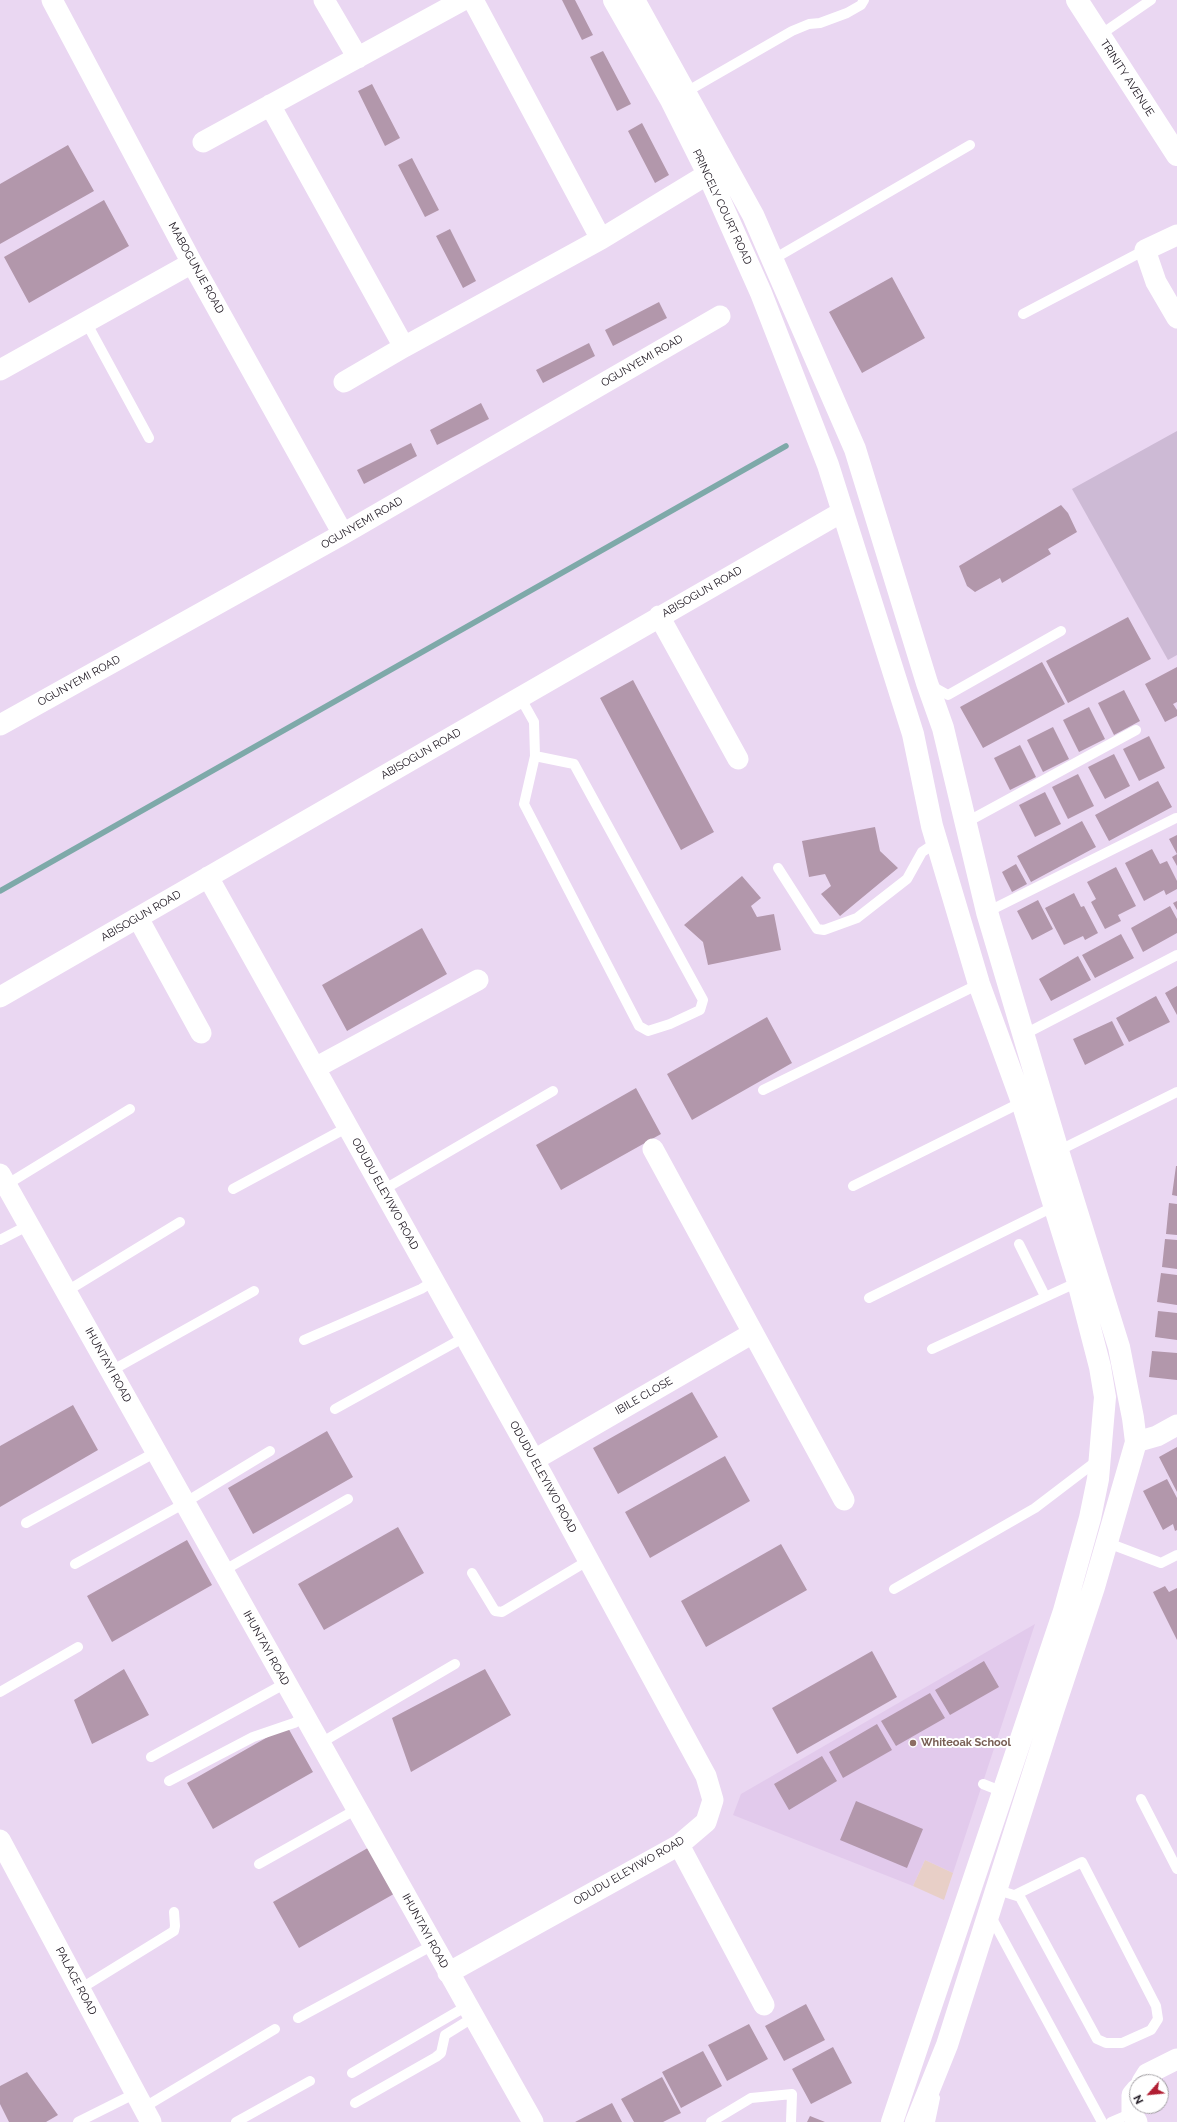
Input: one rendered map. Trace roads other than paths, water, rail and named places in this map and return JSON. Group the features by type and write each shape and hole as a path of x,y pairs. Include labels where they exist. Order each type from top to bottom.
{"street":[{"name":"MABOGUNJE ROAD","path":"52,0 192,263 343,534"},
{"path":"324,0 358,58"},
{"path":"202,142 463,0"},
{"path":"473,0 601,239"},
{"name":"PRINCELY COURT ROAD","path":"614,0 671,100 708,174 761,293 828,465 913,734 932,826 979,984 1022,1102 1053,1207 1078,1282 1100,1367 1105,1397 1100,1458 1090,1518 1066,1604 922,2037 892,2122"},
{"path":"634,0 753,215 855,449 927,683 944,728 987,912 1058,1151 1119,1347 1130,1396 1136,1442 1006,1892 990,1915 947,2045 916,2122"},
{"name":"TRINITY AVENUE","path":"1078,0 1177,156"},
{"path":"270,105 404,347"},
{"path":"344,382 404,347 601,239 708,174"},
{"path":"1177,235 1145,250 1161,293 1177,318"},
{"path":"0,370 192,263"},
{"name":"OGUNYEMI ROAD","path":"0,725 343,534 720,316"},
{"name":"ABISOGUN ROAD","path":"0,996 842,512"},
{"path":"660,616 738,760"},
{"path":"913,734 944,728"},
{"name":"ODUDU ELEYIWO ROAD","path":"208,877 589,1560 706,1776 713,1800 706,1822 679,1845 448,1973"},
{"path":"138,918 201,1033"},
{"path":"315,1068 478,980"},
{"path":"653,1149 844,1500"},
{"name":"IHUNTAYI ROAD","path":"3,1179 67,1290 110,1371 319,1744 470,2012 534,2122"},
{"name":"IBILE CLOSE","path":"534,1460 753,1333"},
{"path":"1136,1442 1157,1436 1177,1425"},
{"name":"PALACE ROAD","path":"1,1845 144,2108"},
{"path":"679,1845 764,2005"},
{"path":"922,2037 947,2045"},
{"path":"1147,2074 1177,2059"}],"lane":[{"path":"686,92 792,32 809,24 820,23 847,13 862,4 864,0"},
{"path":"1100,35 1151,0"},
{"path":"772,260 970,145"},
{"path":"1023,314 1145,250"},
{"path":"86,322 150,438"},
{"path":"927,683 948,695 1061,631"},
{"path":"520,697 534,722 535,756 524,804 639,1026 648,1031 670,1024 700,1010 703,1000 574,764 535,756"},
{"path":"965,823 1136,730"},
{"path":"987,912 1176,818"},
{"path":"778,868 817,929 824,930 857,918 907,878 922,852 937,842"},
{"path":"1023,1035 1177,955"},
{"path":"762,1090 979,984"},
{"path":"383,1190 553,1091"},
{"path":"1058,1151 1177,1092"},
{"path":"853,1186 1022,1102"},
{"path":"3,1179 130,1109"},
{"path":"233,1190 348,1127"},
{"path":"869,1298 1053,1207"},
{"path":"67,1290 180,1222"},
{"path":"0,1240 29,1226"},
{"path":"1019,1244 1045,1296"},
{"path":"304,1340 420,1289 434,1281"},
{"path":"932,1349 1078,1282"},
{"path":"110,1371 254,1291"},
{"path":"335,1410 465,1337"},
{"path":"75,1564 184,1503 270,1451"},
{"path":"26,1523 156,1452"},
{"path":"894,1590 1035,1508 1100,1458"},
{"path":"223,1571 348,1499"},
{"path":"1108,1543 1161,1563 1177,1555"},
{"path":"472,1573 495,1611 502,1612 589,1560"},
{"path":"0,1692 78,1647"},
{"path":"319,1744 456,1664"},
{"path":"151,1757 286,1683"},
{"path":"169,1781 253,1736 294,1723 304,1717"},
{"path":"983,1784 1003,1792"},
{"path":"1141,1799 1177,1870"},
{"path":"259,1864 357,1810"},
{"path":"1082,1862 1156,2006 1158,2020 1151,2030 1122,2044 1106,2043 1097,2039 1020,1897 1006,1892 1082,1862"},
{"path":"80,1990 174,1931 176,1926 174,1912"},
{"path":"990,1915 1102,2122"},
{"path":"298,2018 432,1944"},
{"path":"352,2073 470,2012"},
{"path":"355,2103 436,2057 441,2053 445,2035 470,2012"},
{"path":"78,2122 144,2108 276,2029"},
{"path":"930,2122 947,2045"},
{"path":"236,2122 310,2081"},
{"path":"711,2122 751,2098 792,2094 791,2122"},
{"path":"1111,2122 1134,2117"}],"waterway":[{"path":"0,891 786,446"}],"place":[{"name":"Whiteoak School","path":"913,1743"}]}
